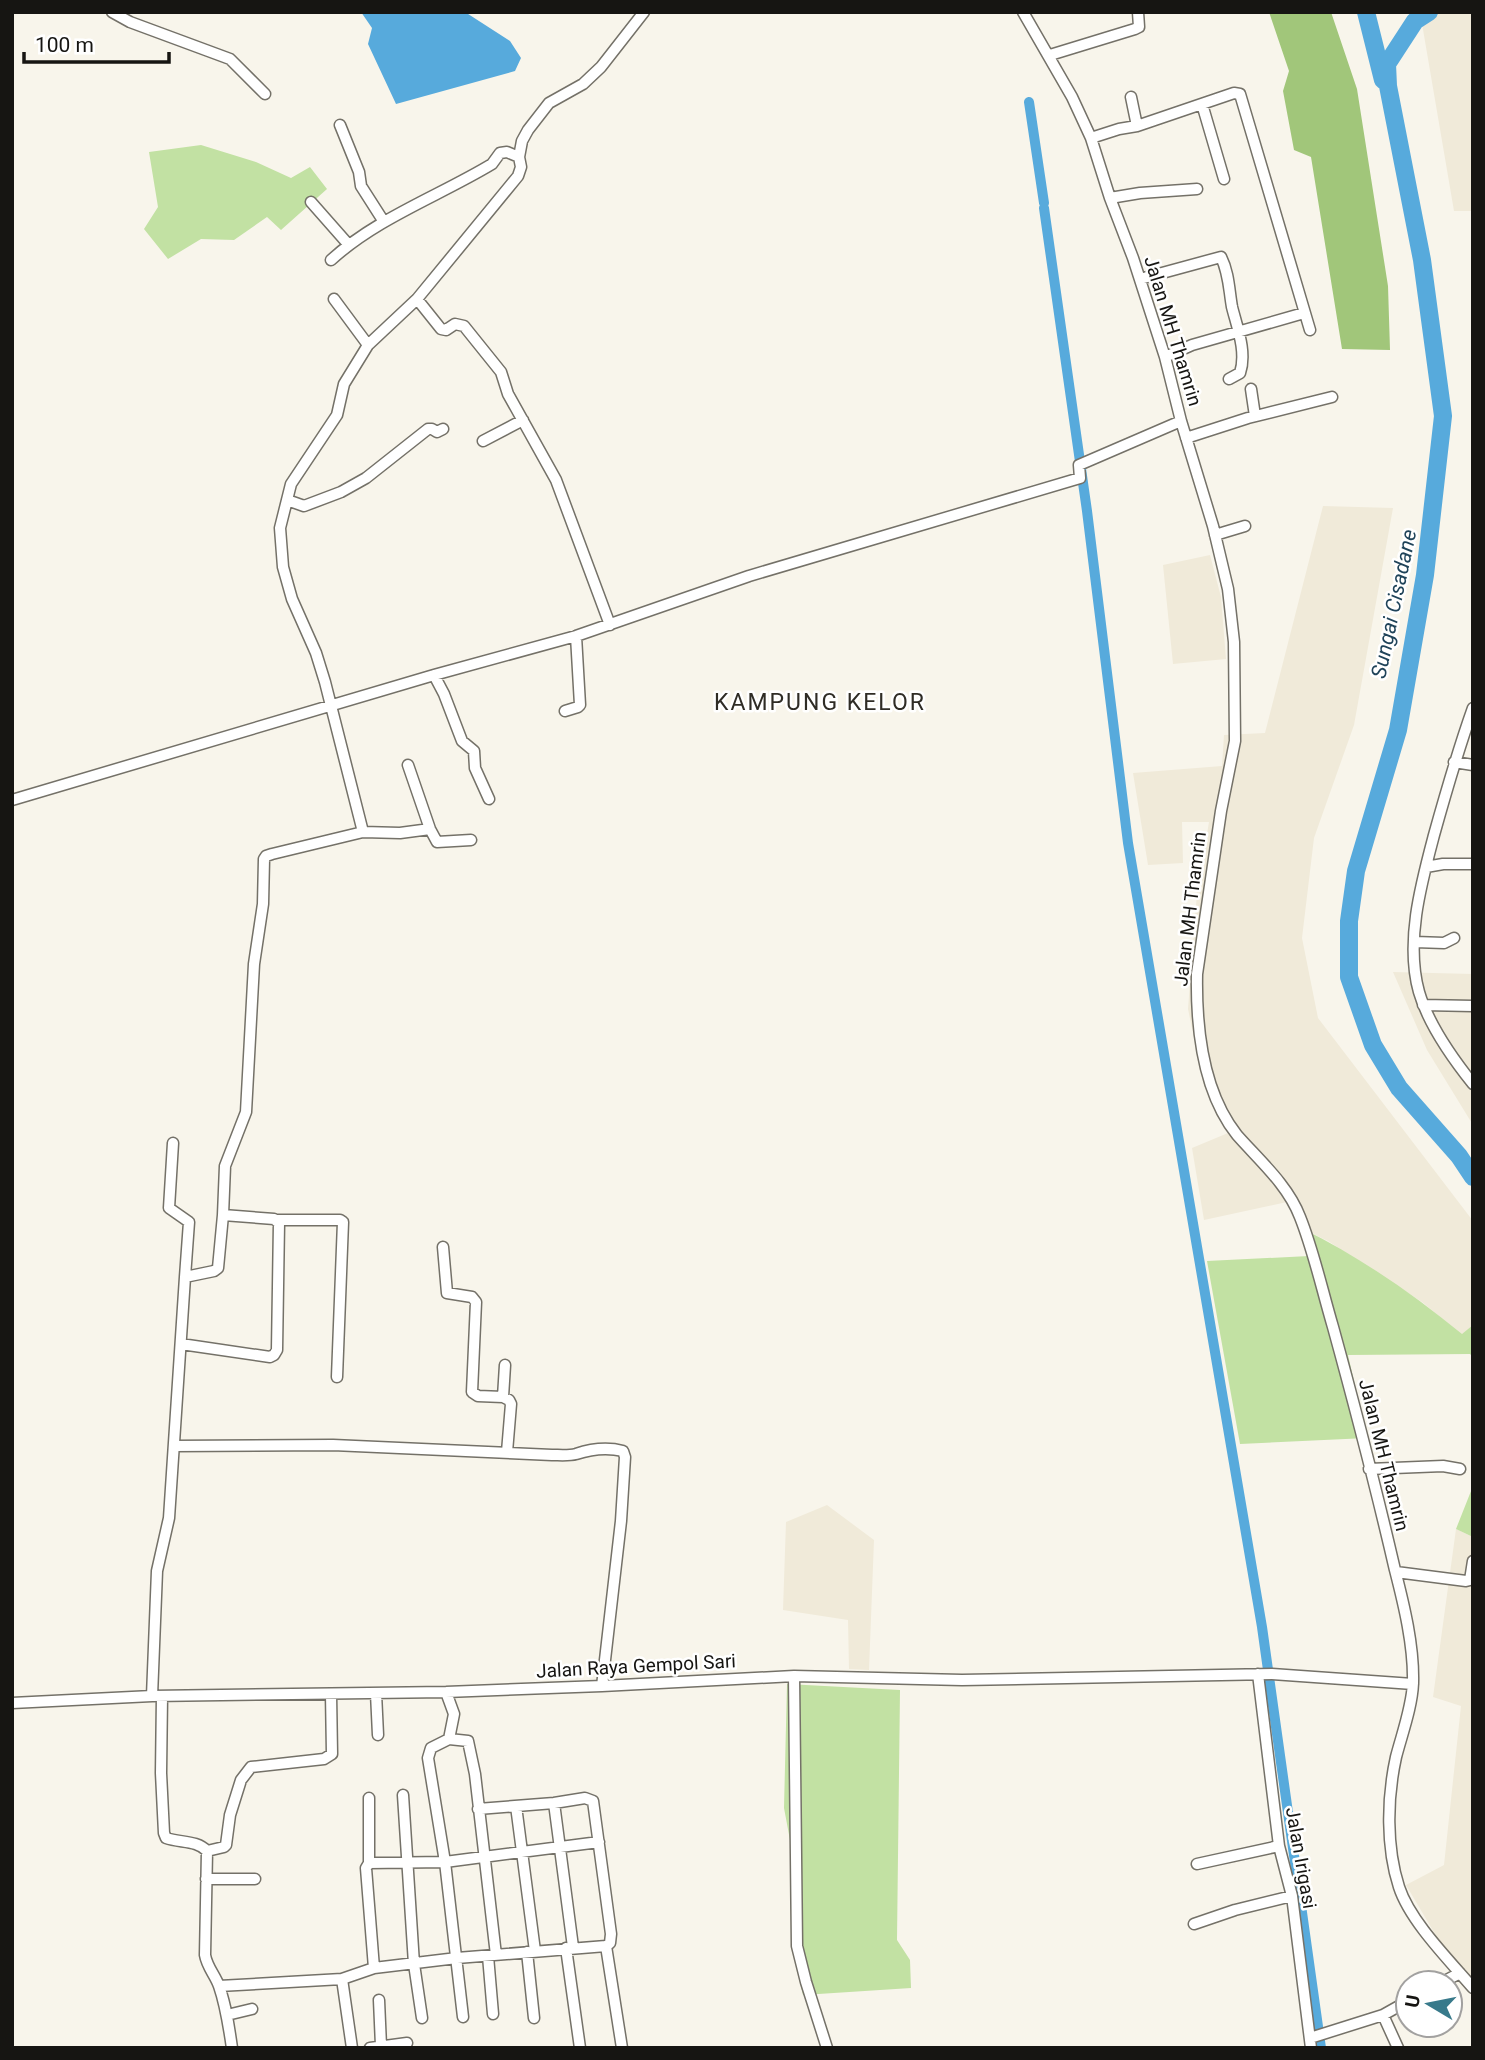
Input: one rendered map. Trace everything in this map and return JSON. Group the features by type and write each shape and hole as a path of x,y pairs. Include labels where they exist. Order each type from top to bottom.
{"street":[{"path":"112,12 131,22 230,59 265,94"},
{"path":"363,832 316,653 292,598 283,567 280,528 291,484 337,415 344,384 368,345 417,299 518,176 522,141 528,130 549,103 583,84 601,67 644,12"},
{"name":"Jalan MH Thamrin","path":"1023,12 1050,55 1091,138 1165,357 1228,589 1234,642 1235,741 1221,811 1197,974 1202,1054 1210,1083 1235,1132 1292,1200 1299,1213 1352,1395 1396,1572 1410,1646 1413,1684 1395,1762 1390,1798 1392,1857 1400,1889 1410,1910 1457,1969"},
{"path":"1050,55 1135,29 1139,27 1138,12"},
{"path":"1091,138 1138,126 1234,93 1240,94 1310,330"},
{"path":"1131,97 1138,126"},
{"path":"1202,104 1224,179"},
{"path":"340,125 359,172 361,186 384,222"},
{"path":"331,260 348,244 384,222 492,164 500,153 508,152 519,157"},
{"path":"1110,198 1197,188"},
{"path":"311,202 348,244"},
{"path":"1140,279 1221,257 1240,331 1242,367 1240,373 1229,379"},
{"path":"334,299 368,345"},
{"path":"417,299 441,329 446,330 455,324 464,326 501,372 508,394 556,480 610,625"},
{"path":"1165,357 1192,345 1304,313"},
{"path":"1251,389 1255,416"},
{"path":"1186,438 1255,416 1332,397"},
{"path":"483,441 523,419"},
{"path":"12,800 434,675 576,636 749,576 1080,478 1079,465 1093,457 1181,421"},
{"path":"287,500 304,506 341,492 366,478 428,429 438,432 443,429"},
{"path":"1215,535 1245,526"},
{"path":"565,711 580,705 576,636"},
{"path":"434,675 462,741 474,751 475,768 489,799"},
{"path":"1473,708 1471,721 1454,762 1426,867 1415,930 1416,979 1423,1005 1473,1084"},
{"path":"1454,762 1473,765"},
{"path":"408,765 430,829 438,843 471,840"},
{"path":"185,1277 218,1268 225,1166 246,1112 254,964 263,904 264,862 267,856 363,832 400,833 430,829"},
{"path":"1426,867 1473,864"},
{"path":"1415,942 1444,943 1454,938"},
{"path":"1423,1005 1473,1006"},
{"path":"173,1143 169,1208 189,1222 169,1518 158,1571 157,1696 164,1833 166,1838 201,1845 207,1851 204,1948 208,1965 219,1986 232,2048"},
{"path":"223,1215 343,1222 337,1377"},
{"path":"181,1344 270,1357 274,1355 277,1350 277,1220"},
{"path":"443,1247 447,1293 472,1297 475,1302 472,1392 478,1396 503,1397 511,1404 507,1452"},
{"path":"503,1397 505,1365"},
{"path":"174,1447 333,1445 574,1454 612,1448 625,1453 621,1521 602,1686"},
{"path":"1369,1469 1443,1466 1460,1469"},
{"path":"1396,1572 1466,1581 1470,1580 1473,1561"},
{"name":"Jalan Raya Gempol Sari","path":"12,1703 157,1696 446,1692 794,1676 962,1680 1264,1674 1413,1684"},
{"name":"Jalan Irigasi","path":"1264,1674 1279,1846 1292,1896 1313,2040"},
{"path":"794,1676 797,1947 827,2048"},
{"path":"446,1692 454,1714 449,1739"},
{"path":"207,1851 226,1845 230,1815 241,1780 251,1767 324,1759 332,1754 331,1693"},
{"path":"376,1693 378,1735"},
{"path":"463,2017 445,1862 428,1758 431,1748 449,1739 468,1741 475,1774 492,1956 493,2014"},
{"path":"402,1794 414,1964 422,2018"},
{"path":"369,1798 369,1863 366,1868 374,1968"},
{"path":"219,1986 342,1979 374,1968 610,1943 594,1804 591,1799 478,1809"},
{"path":"554,1803 580,2048"},
{"path":"516,1805 531,1952 534,2018"},
{"path":"369,1863 445,1862 599,1842"},
{"path":"1196,1864 1279,1846"},
{"path":"206,1879 255,1878"},
{"path":"1194,1924 1235,1910 1292,1896"},
{"path":"606,1945 622,2048"},
{"path":"342,1979 352,2048"},
{"path":"379,2000 382,2046"},
{"path":"227,2015 252,2009"},
{"path":"1313,2040 1394,2009"},
{"path":"1383,2015 1398,2048"},
{"path":"370,2048 407,2043"}],"shaded area":[{"path":"1420,12 1473,12 1473,211 1454,211"},
{"path":"1323,506 1393,508 1354,725 1314,838 1302,938 1318,1018 1473,1221 1473,1325 1462,1335 1422,1302 1328,1241 1303,1229 1287,1202 1204,1220 1192,1148 1228,1133 1204,1086 1188,1009 1197,893 1209,822 1182,822 1183,863 1148,865 1133,773 1222,766 1224,735 1265,733"},
{"path":"1210,555 1221,597 1226,659 1173,664 1163,565"},
{"path":"1393,972 1473,974 1473,1073 1470,1074 1473,1078 1473,1125 1427,1050"},
{"path":"827,1505 874,1540 869,1670 849,1669 848,1620 783,1610 786,1522"},
{"path":"1456,1529 1473,1537 1473,1982 1464,1969 1460,1969 1448,1956 1406,1885 1444,1865 1461,1706 1433,1697"}],"green space":[{"path":"1269,12 1331,12 1357,89 1388,286 1390,350 1342,349 1311,157 1294,150 1283,91 1289,71"},
{"path":"201,145 256,162 291,178 310,167 327,189 281,230 267,217 234,240 201,239 168,259 144,229 158,207 149,152"},
{"path":"1303,1229 1386,1277 1462,1334 1473,1325 1473,1357 1470,1354 1348,1355 1367,1438 1240,1444 1207,1261 1309,1256"},
{"path":"1473,1486 1473,1537 1456,1529"},
{"path":"787,1684 900,1690 897,1940 910,1960 911,1988 803,1995 792,1948 793,1856 784,1808"}],"water":[{"path":"361,12 465,12 510,41 521,58 515,71 396,104 368,44 372,28"}],"waterway":[{"name":"Sungai Cisadane","path":"1366,12 1383,80"},
{"name":"Sungai Cisadane","path":"1429,12 1415,21 1387,64 1388,86 1422,260 1443,416 1425,575 1398,730 1356,871 1349,921 1349,977 1373,1045 1399,1088 1459,1156 1473,1177"},
{"path":"1029,102 1044,203"},
{"path":"1044,208 1087,511 1128,843 1262,1627 1321,2048"}],"district":[{"name":"KAMPUNG KELOR","path":"820,702"}]}
